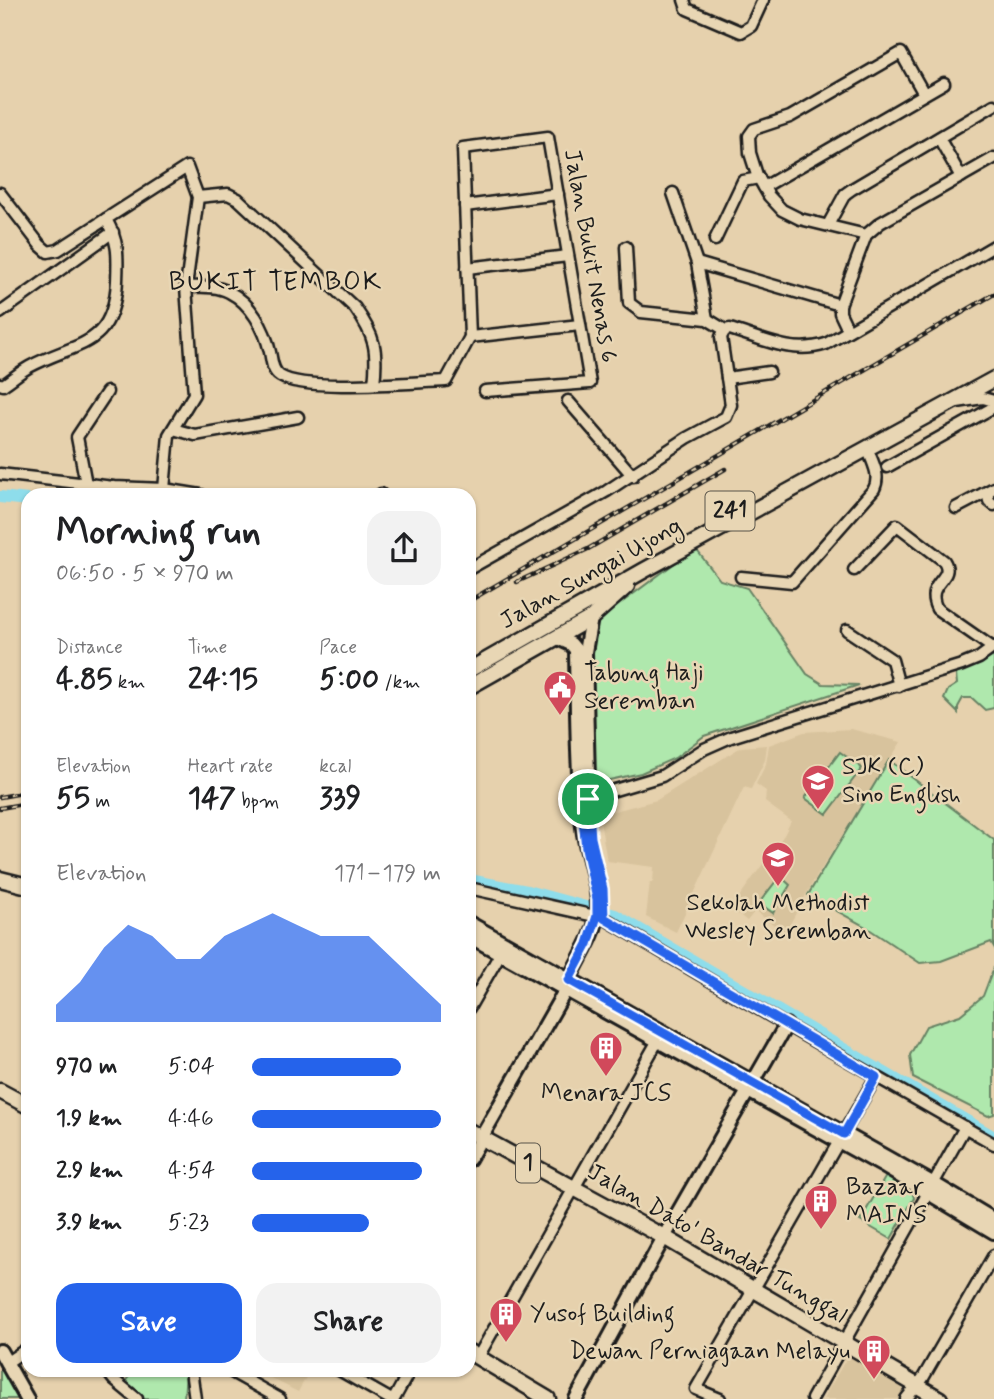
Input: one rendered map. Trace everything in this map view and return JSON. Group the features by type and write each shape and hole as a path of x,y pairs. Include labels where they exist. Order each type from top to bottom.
{"highway":[{"name":"Jalan Sungai Ujong","path":"476,655 701,527 994,368"},
{"name":"Jalan Sungai Ujong","path":"476,666 643,571 994,379"},
{"path":"476,683 591,618 643,571"},
{"path":"0,879 21,885"},
{"path":"0,888 21,887"},
{"path":"0,1091 21,1102"},
{"name":"Jalan Dato' Bandar Tunggal","path":"476,1135 664,1237 940,1399"},
{"path":"476,1357 548,1399"}],"main road":[{"path":"581,675 591,618"},
{"path":"476,1132 570,985 601,909 585,800 581,675 576,650 571,644 558,638"},
{"path":"476,927 657,1042 750,1087"},
{"path":"476,940 500,954 570,985 931,1188 994,1220"},
{"path":"576,1399 664,1237 786,1026"},
{"path":"931,1188 994,1232"},
{"path":"0,1351 27,1399"}],"street":[{"path":"684,0 687,9 744,31 751,26 763,0"},
{"path":"866,235 800,219 782,210 762,183 750,153 749,136 754,129 790,117 901,53 924,94"},
{"path":"715,240 743,181 762,183 944,83"},
{"path":"828,225 845,194 994,105"},
{"name":"Jalan Bukit Nenas 6","path":"465,206 463,148 548,136 590,383 485,391"},
{"path":"939,138 961,177"},
{"path":"848,330 840,313 840,305 866,235 880,223 994,159"},
{"path":"0,193 40,245 48,251 58,250 187,167 198,197 186,287 194,394 169,435 164,488"},
{"path":"673,193 697,262 707,319"},
{"path":"198,197 228,194 238,199 355,308 368,325 376,344 374,384"},
{"path":"186,287 214,287 229,292 242,303 258,320 278,376 292,381 336,385 446,381 470,337 465,206 558,194"},
{"path":"0,384 3,385 29,367 88,343 111,317 116,304 118,253 113,232 106,219"},
{"path":"0,313 113,232"},
{"path":"626,247 629,303 641,312 707,319 725,330 730,329 796,349 811,349 826,344 994,246"},
{"path":"467,268 568,256"},
{"path":"697,262 840,305"},
{"path":"470,337 580,325"},
{"path":"476,565 633,476 680,443 726,416 731,405 721,337 725,330"},
{"path":"727,378 769,372"},
{"path":"86,484 77,437 107,392"},
{"path":"950,402 983,398 994,401"},
{"path":"568,401 633,476"},
{"path":"887,467 994,407"},
{"path":"173,429 195,435 298,417"},
{"path":"741,577 792,582 878,482 867,448"},
{"path":"0,474 148,488"},
{"path":"990,490 989,501 994,505"},
{"path":"956,508 990,490"},
{"path":"585,800 662,776 704,749 732,737 979,659 993,648 937,609 932,600 933,592 947,572 947,567 944,561 897,524 854,570"},
{"path":"847,631 891,660 899,686"},
{"path":"476,889 601,909 786,1026 994,1144"},
{"path":"476,996 500,954"},
{"path":"476,1350 574,1188 657,1042"},
{"path":"720,1399 696,1389 876,1077"},
{"path":"812,1399 965,1127"},
{"path":"906,1399 923,1378 994,1255"},
{"path":"6,1363 21,1353"},
{"path":"112,1377 137,1399"},
{"path":"192,1377 195,1399"},
{"path":"241,1377 280,1399"},
{"path":"352,1377 392,1399 406,1377"}],"shaded area":[{"name":"SJK (C) Sino English","path":"851,729 901,742 813,882 785,933 755,911 747,921 731,908 784,835 791,821 765,802 766,791 756,784 766,764 769,745 804,732"},
{"path":"767,745 765,760 751,789 744,787 676,932 646,917 654,867 607,861 599,815 657,800 741,747"},
{"path":"852,1358 901,1385 903,1392 907,1385 912,1399 823,1399 846,1359"},
{"path":"269,1377 306,1377 298,1392"}],"green space":[{"path":"695,548 720,580 747,588 807,674 823,684 859,685 704,736 675,758 641,773 605,781 593,775 587,634 593,624"},
{"path":"994,656 994,708 985,710 972,698 963,698 958,713 944,699 948,690 957,684 956,674"},
{"path":"840,752 862,768 827,814 805,798"},
{"path":"889,760 994,840 994,947 991,942 941,961 920,963 866,927 808,895"},
{"path":"780,876 790,885 773,913 759,903"},
{"path":"994,967 994,1114 988,1116 913,1078 910,1055 926,1026 960,1015 983,996"},
{"path":"886,1176 912,1191 914,1198 891,1239 860,1221"},
{"path":"0,1363 22,1399 0,1399"},
{"path":"129,1377 186,1377 184,1399 143,1399 124,1383"}],"waterway":[{"path":"0,497 21,499"},
{"path":"476,881 527,891 615,915 994,1137"}],"railway":[{"path":"476,597 994,294"},
{"path":"517,582 588,549 725,469"},
{"path":"0,797 21,793"},
{"path":"0,808 21,804"}],"place":[{"name":"Tabung Haji Seremban","path":"560,717"},
{"name":"SJK (C) Sino English","path":"818,811"},
{"name":"Sekolah Methodist Wesley Seremban","path":"778,888"},
{"name":"Menara JCS","path":"606,1078"},
{"name":"Bazaar MAINS","path":"821,1231"},
{"name":"Yusof Building","path":"506,1344"},
{"name":"Dewan Perniagaan Melayu","path":"874,1381"}],"district":[{"name":"BUKIT TEMBOK","path":"276,283"}],"route":[{"path":"588,799 591,838 603,889 604,918 876,1077 844,1134 569,980 588,944 597,916 597,899 583,827 581,800 588,799"}]}
